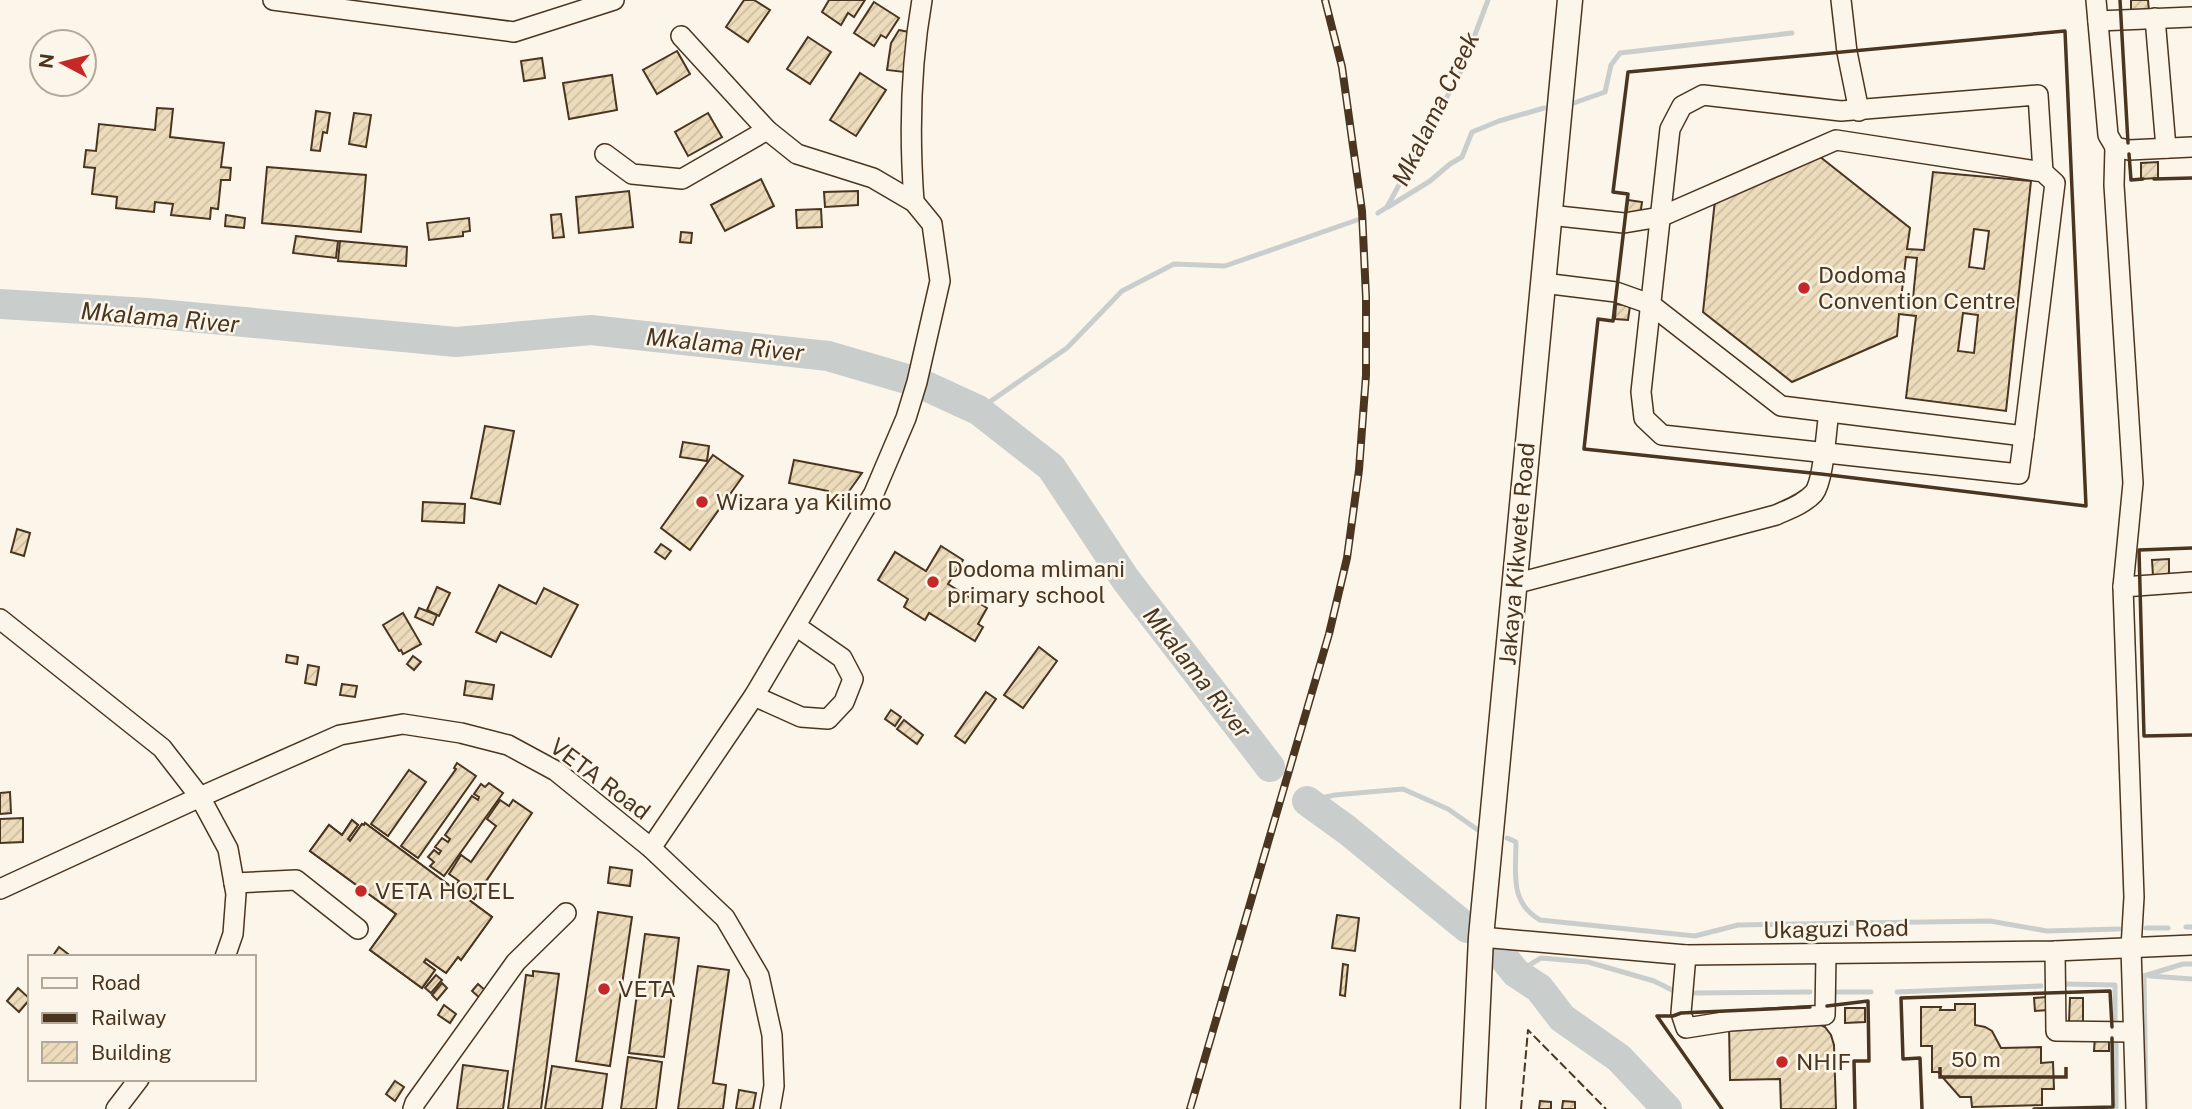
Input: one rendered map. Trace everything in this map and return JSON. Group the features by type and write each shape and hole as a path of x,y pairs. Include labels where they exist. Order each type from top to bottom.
{"main road":[{"name":"Jakaya Kikwete Road","path":"1473,1109 1481,937 1570,0"}],"street":[{"path":"273,0 514,33 614,0"},
{"path":"914,202 910,104 922,0"},
{"path":"1841,0 1847,52 1859,111"},
{"path":"2096,0 2108,135 2115,147 2114,185 2133,483 2123,587 2134,897 2131,948 2136,1109"},
{"path":"2098,21 2192,17"},
{"path":"2155,18 2166,148"},
{"path":"651,848 754,696 874,493 906,418 918,382 940,281 932,224 914,202 873,178 797,154 767,130 681,36"},
{"path":"1549,215 1624,223 1660,217 1836,140 2043,172 2055,183 2018,474 1662,435 1644,418 1641,392 1650,304 1660,217 1670,128 1682,106 1703,95 1859,111 2038,95 2043,172"},
{"path":"605,154 632,174 682,179 767,130"},
{"path":"2115,147 2129,150 2192,147"},
{"path":"1543,283 1616,292 1650,304 1781,406 2024,436"},
{"path":"1514,584 1776,515 1798,506 1815,491 1821,474 1829,412"},
{"path":"2123,587 2192,582"},
{"path":"0,619 162,748 200,797 228,849 236,894 233,934 226,955"},
{"path":"754,696 801,717 828,719 844,702 853,679 842,658 796,626"},
{"name":"VETA Road","path":"0,889 340,735 403,723 461,733 509,746 556,771 651,848 725,918 759,976 772,1035 774,1086 770,1109"},
{"path":"234,883 296,880 358,929"},
{"path":"413,1109 415,1102 516,962 566,913"},
{"name":"Ukaguzi Road","path":"1481,937 1686,955 2055,951 2192,945"},
{"path":"2055,951 2056,1031 2133,1032"},
{"path":"1686,955 1681,1013 1686,1028 1730,1021 1825,1015 1826,955"},
{"path":"116,1109 137,1081"}],"building":[{"path":"744,0 754,0 770,10 748,42 726,27"},
{"path":"829,0 865,0 854,17 848,13 841,25 822,12"},
{"path":"2131,0 2148,0 2149,11 2131,11"},
{"path":"874,2 899,18 886,38 881,35 874,46 854,33"},
{"path":"899,30 909,32 904,72 887,70 891,43"},
{"path":"808,37 831,52 810,84 787,69"},
{"path":"677,51 690,74 657,94 643,70"},
{"path":"542,58 545,78 524,81 521,61"},
{"path":"860,73 886,90 856,136 830,120"},
{"path":"612,75 617,110 569,119 563,83"},
{"path":"157,108 173,109 170,137 224,143 221,167 231,168 230,180 221,180 218,209 211,208 210,219 171,215 173,204 155,202 154,212 116,208 117,197 92,194 95,168 84,167 86,150 96,151 99,124 155,130"},
{"path":"316,111 330,113 327,133 323,132 320,151 311,150"},
{"path":"354,113 371,115 366,147 349,144"},
{"path":"708,113 722,137 688,156 675,132"},
{"name":"Dodoma Convention Centre","path":"1819,156 1910,228 1907,249 1924,250 1933,172 2031,181 2006,411 1906,398 1916,316 1899,314 1897,336 1792,382 1703,312 1715,200","holes":["1974,229 1989,231 1984,269 1969,267","1906,257 1917,258 1912,308 1900,307","1963,313 1978,315 1974,353 1958,351"]},
{"path":"2158,162 2158,178 2141,179 2141,163"},
{"path":"267,167 366,175 361,232 262,223"},
{"path":"761,179 774,206 725,231 711,205"},
{"path":"629,191 633,227 579,233 576,197"},
{"path":"858,191 858,205 825,207 824,192"},
{"path":"1628,200 1642,202 1640,216 1626,214"},
{"path":"821,209 822,227 797,228 796,210"},
{"path":"561,214 564,237 553,238 551,215"},
{"path":"226,215 245,218 244,228 225,226"},
{"path":"469,218 470,231 463,232 463,236 429,240 427,223"},
{"path":"681,232 692,233 691,243 680,242"},
{"path":"296,236 338,241 336,258 293,253"},
{"path":"340,241 407,247 406,266 338,261"},
{"path":"1616,304 1630,306 1628,320 1615,319"},
{"path":"485,426 514,431 500,504 471,498"},
{"path":"683,442 709,446 707,461 680,457"},
{"name":"Wizara ya Kilimo","path":"713,455 743,476 690,550 661,528"},
{"path":"794,460 862,473 842,501 827,498 828,491 789,483"},
{"path":"423,502 465,504 464,523 422,521"},
{"path":"17,529 30,533 24,556 11,552"},
{"path":"661,544 671,551 665,559 655,552"},
{"path":"941,546 963,560 948,584 987,608 978,624 983,627 975,641 929,613 925,620 904,607 908,599 878,580 895,552 926,571"},
{"path":"2169,559 2169,575 2153,576 2152,560"},
{"path":"499,585 536,604 544,588 578,605 551,657 501,632 496,642 476,632"},
{"path":"437,587 450,593 439,616 427,610"},
{"path":"419,608 437,615 433,625 415,617"},
{"path":"403,613 421,644 403,654 383,625"},
{"path":"1039,647 1057,661 1023,708 1004,695"},
{"path":"287,655 298,657 297,664 286,662"},
{"path":"413,656 421,662 414,670 407,664"},
{"path":"308,665 319,667 316,685 305,683"},
{"path":"466,681 494,685 492,699 464,695"},
{"path":"342,684 357,686 355,697 340,695"},
{"path":"986,692 996,699 965,743 955,736"},
{"path":"891,710 901,717 895,726 885,719"},
{"path":"904,720 923,735 917,744 897,729"},
{"path":"457,763 476,776 418,858 401,846 456,769 454,768"},
{"path":"409,770 426,782 388,836 371,824"},
{"path":"489,783 503,793 444,876 430,866 434,862 428,857 434,850 439,854 441,851 435,847 442,838 448,842 450,839 445,835 472,796 478,800 479,797 474,794 481,784 485,787"},
{"path":"10,792 11,813 0,814 0,793"},
{"path":"500,800 509,806 513,800 532,813 474,899 455,886 459,881 449,874 461,855 471,862 496,826 487,819"},
{"path":"23,818 23,842 0,843 0,819"},
{"path":"352,820 358,825 348,839 350,841 365,823 492,917 461,960 458,957 446,973 426,959 424,962 435,970 422,988 370,950 396,914 310,851 329,825 342,835","holes":["362,834 411,870 403,880 354,844","423,878 450,898 442,908 415,889","421,931 428,936 419,949 416,947 422,938 419,935"]},
{"path":"352,820 358,825 348,839 350,841 365,823 492,917 461,960 458,957 446,973 426,959 424,962 435,970 422,988 370,950 396,914 310,851 329,825 342,835"},
{"path":"610,867 632,870 630,886 608,883"},
{"name":"VETA","path":"598,912 632,917 610,1066 576,1061"},
{"path":"1337,915 1359,918 1355,951 1332,948"},
{"name":"VETA","path":"645,934 679,938 664,1057 629,1053"},
{"path":"59,947 69,955 53,955"},
{"path":"1343,964 1348,965 1345,996 1340,995"},
{"name":"VETA","path":"698,966 729,970 713,1083 726,1085 723,1109 678,1109"},
{"name":"VETA","path":"533,971 559,974 541,1109 508,1109 526,975 533,976"},
{"path":"436,975 442,980 431,993 425,988"},
{"path":"442,983 447,988 437,1000 432,995"},
{"path":"478,984 487,992 481,999 472,991"},
{"path":"18,988 28,997 28,1001 19,1012 7,1001"},
{"path":"2047,997 2048,1010 2035,1011 2034,998"},
{"path":"2070,998 2083,998 2083,1022 2069,1022"},
{"path":"1955,1004 1975,1004 1975,1025 1992,1031 2001,1048 2041,1047 2041,1063 2053,1062 2054,1089 2042,1089 2042,1105 1972,1107 1971,1097 1960,1097 1938,1072 1932,1072 1932,1046 1921,1046 1921,1007 1955,1010"},
{"path":"444,1005 456,1014 450,1023 438,1015"},
{"path":"1845,1008 1865,1008 1865,1022 1845,1023"},
{"name":"NHIF","path":"1815,1022 1825,1027 1834,1045 1836,1109 1781,1109 1780,1079 1730,1080 1729,1025"},
{"path":"2095,1036 2109,1037 2109,1051 2094,1051"},
{"name":"VETA","path":"628,1057 662,1062 656,1109 621,1109"},
{"path":"463,1065 508,1071 503,1109 457,1109"},
{"path":"552,1066 607,1074 602,1109 545,1109"},
{"path":"395,1081 404,1087 395,1101 386,1094"},
{"path":"739,1090 756,1093 753,1109 736,1109"},
{"path":"1540,1101 1551,1102 1551,1109 1539,1109"},
{"path":"1563,1101 1575,1102 1575,1109 1562,1109"}],"waterway":[{"name":"Mkalama Creek","path":"1378,213 1387,207 1462,69 1488,0"},
{"path":"1571,104 1605,92 1611,65 1620,53 1792,33"},
{"path":"1388,207 1462,157 1472,132 1544,108"},
{"name":"Mkalama Creek","path":"978,410 1067,348 1122,291 1174,264 1225,266 1357,220"},
{"name":"Mkalama River","path":"0,304 148,313 456,342 591,330 828,356 917,382 978,410 1051,467 1126,580 1270,767"},
{"path":"1307,801 1335,795 1403,789 1448,809 1478,830"},
{"name":"Mkalama River","path":"1307,801 1347,830 1467,928"},
{"path":"1507,838 1516,842 1515,876 1519,896 1523,905 1540,920 1695,936 1738,925 1990,921 2047,931 2119,929"},
{"path":"2186,927 2192,927"},
{"path":"2146,928 2168,928"},
{"name":"Mkalama River","path":"1503,957 1516,973 1539,988 1562,1018 1619,1058 1667,1109"},
{"path":"1516,973 1541,958 1588,962 1654,981 1674,991"},
{"path":"2144,976 2183,964 2192,964"},
{"path":"2144,976 2146,1107"},
{"path":"2150,976 2192,979"},
{"path":"2063,984 2115,985 2115,1021"},
{"path":"1897,992 2041,986"},
{"path":"1693,993 1810,992"},
{"path":"1833,992 1871,992"},
{"path":"2116,1040 2116,1108"}],"railway":[{"path":"1190,1109 1329,634 1347,558 1359,470 1366,375 1362,211 1342,67 1325,0"}],"fence":[{"path":"1521,1109 1528,1030 1606,1109"}],"wall":[{"path":"2120,0 2128,143"},
{"path":"2065,31 2086,506 1584,449 1598,319 1613,321 1628,194 1613,192 1628,72 2065,31"},
{"path":"2129,154 2131,180 2143,179"},
{"path":"2154,179 2192,178"},
{"path":"2192,548 2139,550 2144,736 2192,735"},
{"path":"1922,1109 1920,1058 1903,1059 1901,998 2110,991 2112,1027"},
{"path":"1827,1006 1868,1001 1869,1061 1854,1061 1855,1109"},
{"path":"1722,1109 1657,1016 1810,1007"},
{"path":"2034,1109 2113,1107 2112,1038"}],"place":[{"name":"Dodoma Convention Centre","path":"1804,288"},
{"name":"Wizara ya Kilimo","path":"702,502"},
{"name":"Dodoma mlimani primary school","path":"933,582"},
{"name":"VETA HOTEL","path":"361,891"},
{"name":"VETA","path":"604,989"},
{"name":"NHIF","path":"1782,1062"}]}
